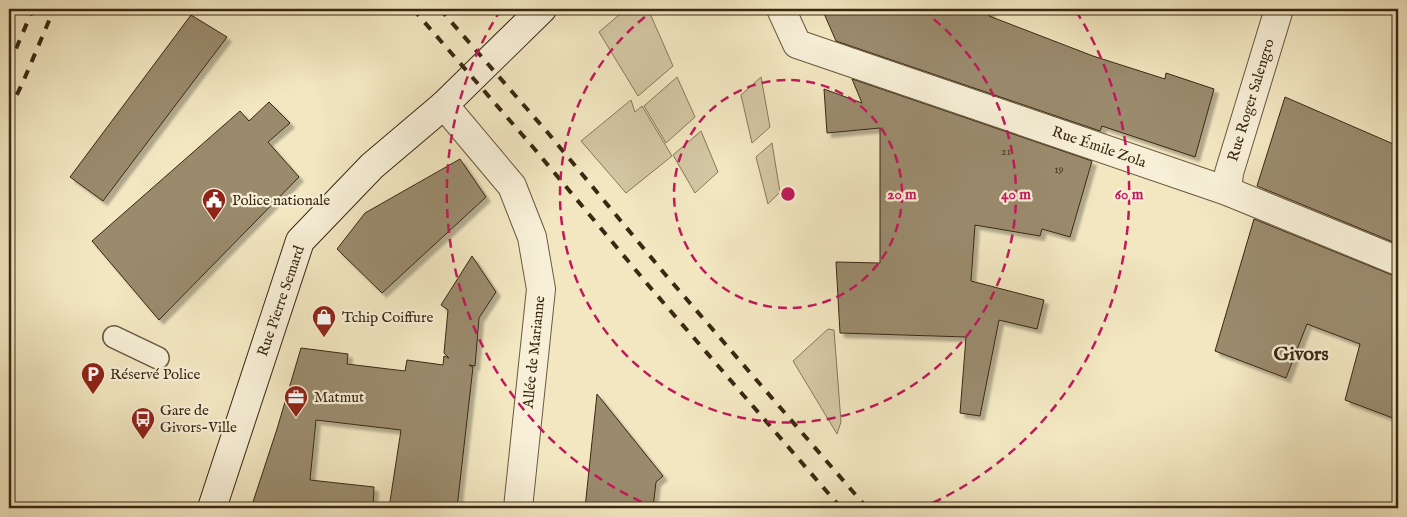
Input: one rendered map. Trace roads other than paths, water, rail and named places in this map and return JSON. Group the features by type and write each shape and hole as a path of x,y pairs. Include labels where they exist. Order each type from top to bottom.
{"street":[{"name":"Rue Pierre Semard","path":"212,508 300,241 372,166 444,105 542,9"},
{"name":"Rue Émile Zola","path":"781,9 797,44 1227,191 1398,260"},
{"name":"Rue Roger Salengro","path":"1227,191 1229,173 1279,9"},
{"name":"Allée de Marianne","path":"444,105 512,186 532,237 541,289 518,508"}],"lane":[{"path":"114,337 158,358"}],"railway":[{"path":"9,65 33,9"},
{"path":"9,111 54,9"},
{"path":"413,9 841,508"},
{"path":"440,9 867,508"}],"place":[{"name":"Police nationale","path":"214,221"},
{"name":"Tchip Coiffure","path":"324,338"},
{"name":"Réservé Police","path":"93,395"},
{"name":"Matmut","path":"296,418"},
{"name":"Gare de Givors-Ville","path":"143,440"}],"district":[{"name":"Givors","path":"1301,354"}]}
